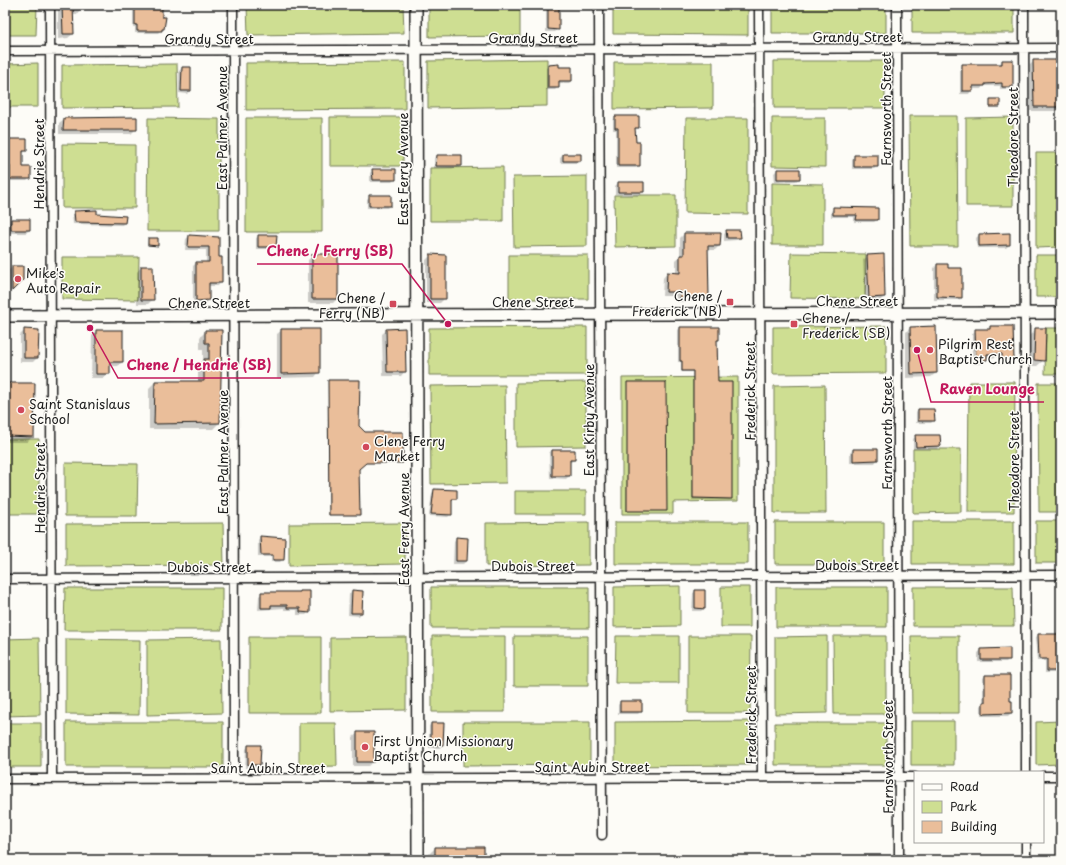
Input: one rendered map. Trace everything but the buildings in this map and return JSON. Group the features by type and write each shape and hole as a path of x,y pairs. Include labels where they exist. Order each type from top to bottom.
{"street":[{"name":"Hendrie Street","path":"50,5 52,779"},
{"name":"East Palmer Avenue","path":"233,5 234,779"},
{"name":"East Ferry Avenue","path":"416,5 418,860"},
{"name":"East Kirby Avenue","path":"599,5 602,835"},
{"name":"Frederick Street","path":"759,5 762,777"},
{"name":"Farnsworth Street","path":"897,5 899,860"},
{"name":"Theodore Street","path":"1024,5 1026,771"},
{"name":"Grandy Street","path":"5,51 1061,48"},
{"name":"Chene Street","path":"5,316 1061,313"},
{"name":"Dubois Street","path":"5,579 1061,575"},
{"path":"1044,776 1061,776"},
{"name":"Saint Aubin Street","path":"5,779 914,777"},
{"path":"1026,843 1026,860"}],"green space":[{"path":"5,5 37,5 36,35 5,35"},
{"path":"247,5 403,5 404,33 248,35"},
{"path":"429,5 520,5 520,36 429,37"},
{"path":"613,5 748,5 748,35 613,34"},
{"path":"772,5 886,5 886,33 772,33"},
{"path":"912,5 1014,5 1014,33 912,33"},
{"path":"547,59 547,106 428,108 428,61"},
{"path":"774,61 885,61 885,108 774,108"},
{"path":"405,62 405,109 246,110 246,63"},
{"path":"614,62 713,62 713,108 614,109"},
{"path":"38,63 38,107 5,107 5,64"},
{"path":"177,64 178,107 62,108 62,65"},
{"path":"909,116 957,116 958,246 910,246"},
{"path":"330,117 403,117 403,166 330,166"},
{"path":"1013,117 1013,206 966,206 966,118"},
{"path":"148,118 219,119 219,231 147,231"},
{"path":"246,118 322,118 322,232 246,232"},
{"path":"686,118 748,118 748,214 685,213"},
{"path":"772,118 825,118 825,167 772,166"},
{"path":"62,144 135,145 135,208 62,208"},
{"path":"1036,153 1061,153 1061,247 1036,248"},
{"path":"503,167 503,221 430,221 430,168"},
{"path":"587,176 587,246 514,247 513,177"},
{"path":"772,183 823,184 823,245 772,245"},
{"path":"614,195 676,195 676,246 615,247"},
{"path":"791,253 866,254 865,299 790,298"},
{"path":"509,255 588,255 588,299 509,299"},
{"path":"1036,255 1061,255 1061,297 1036,297"},
{"path":"62,257 139,257 138,300 62,299"},
{"path":"886,326 886,373 773,374 773,327"},
{"path":"587,327 587,375 429,375 429,328"},
{"path":"1046,328 1061,328 1061,374 1045,374"},
{"path":"738,377 738,501 673,502 673,514 622,514 622,378"},
{"path":"586,382 586,446 516,447 516,383"},
{"path":"969,382 1015,382 1014,512 968,512"},
{"path":"1038,383 1061,383 1061,512 1039,512"},
{"path":"505,385 506,483 431,484 430,386"},
{"path":"825,385 826,513 774,513 774,386"},
{"path":"5,439 39,439 39,514 5,514"},
{"path":"913,449 961,449 961,512 913,513"},
{"path":"65,463 138,464 137,516 65,516"},
{"path":"515,491 586,491 586,514 515,514"},
{"path":"912,521 1014,521 1014,564 912,564"},
{"path":"1036,521 1061,521 1061,563 1036,563"},
{"path":"589,522 589,565 486,566 486,523"},
{"path":"615,522 748,522 748,564 615,564"},
{"path":"775,522 884,522 884,564 775,564"},
{"path":"223,523 224,565 66,566 66,524"},
{"path":"405,523 405,564 289,566 289,524"},
{"path":"680,586 680,626 614,627 614,587"},
{"path":"431,587 589,587 589,628 431,628"},
{"path":"721,587 750,587 750,627 721,627"},
{"path":"776,587 887,587 887,627 776,627"},
{"path":"913,587 1013,587 1014,626 913,626"},
{"path":"65,588 222,588 222,630 64,630"},
{"path":"432,636 505,636 505,712 432,712"},
{"path":"514,636 588,636 588,686 514,686"},
{"path":"616,636 679,636 679,683 615,683"},
{"path":"688,636 751,636 750,713 688,713"},
{"path":"827,636 827,713 775,714 775,637"},
{"path":"833,636 886,636 886,714 834,714"},
{"path":"911,636 959,636 959,713 912,713"},
{"path":"249,637 321,637 321,713 249,713"},
{"path":"406,637 406,710 330,711 330,638"},
{"path":"39,638 40,715 5,716 5,639"},
{"path":"66,639 140,640 139,715 66,714"},
{"path":"221,639 222,713 147,715 147,640"},
{"path":"750,721 750,765 615,766 615,722"},
{"path":"911,721 954,721 954,765 911,765"},
{"path":"1061,721 1061,764 1036,765 1036,722"},
{"path":"66,722 223,722 223,767 66,767"},
{"path":"463,722 590,722 590,765 463,766"},
{"path":"5,723 41,723 41,767 5,767"},
{"path":"299,723 336,723 337,766 299,767"},
{"path":"775,723 886,723 886,765 775,765"}],"place":[{"name":"Mike's Auto Repair","path":"18,279"},
{"name":"Chene / Frederick (NB)","path":"730,302"},
{"name":"Chene / Ferry (NB)","path":"393,304"},
{"name":"Chene / Ferry (SB)","path":"448,324"},
{"name":"Chene / Frederick (SB)","path":"794,324"},
{"name":"Chene / Hendrie (SB)","path":"90,328"},
{"name":"Raven Lounge","path":"917,350"},
{"name":"Pilgrim Rest Baptist Church","path":"930,350"},
{"name":"Saint Stanislaus School","path":"21,410"},
{"name":"Clene Ferry Market","path":"366,447"},
{"name":"First Union Missionary Baptist Church","path":"365,747"}]}
